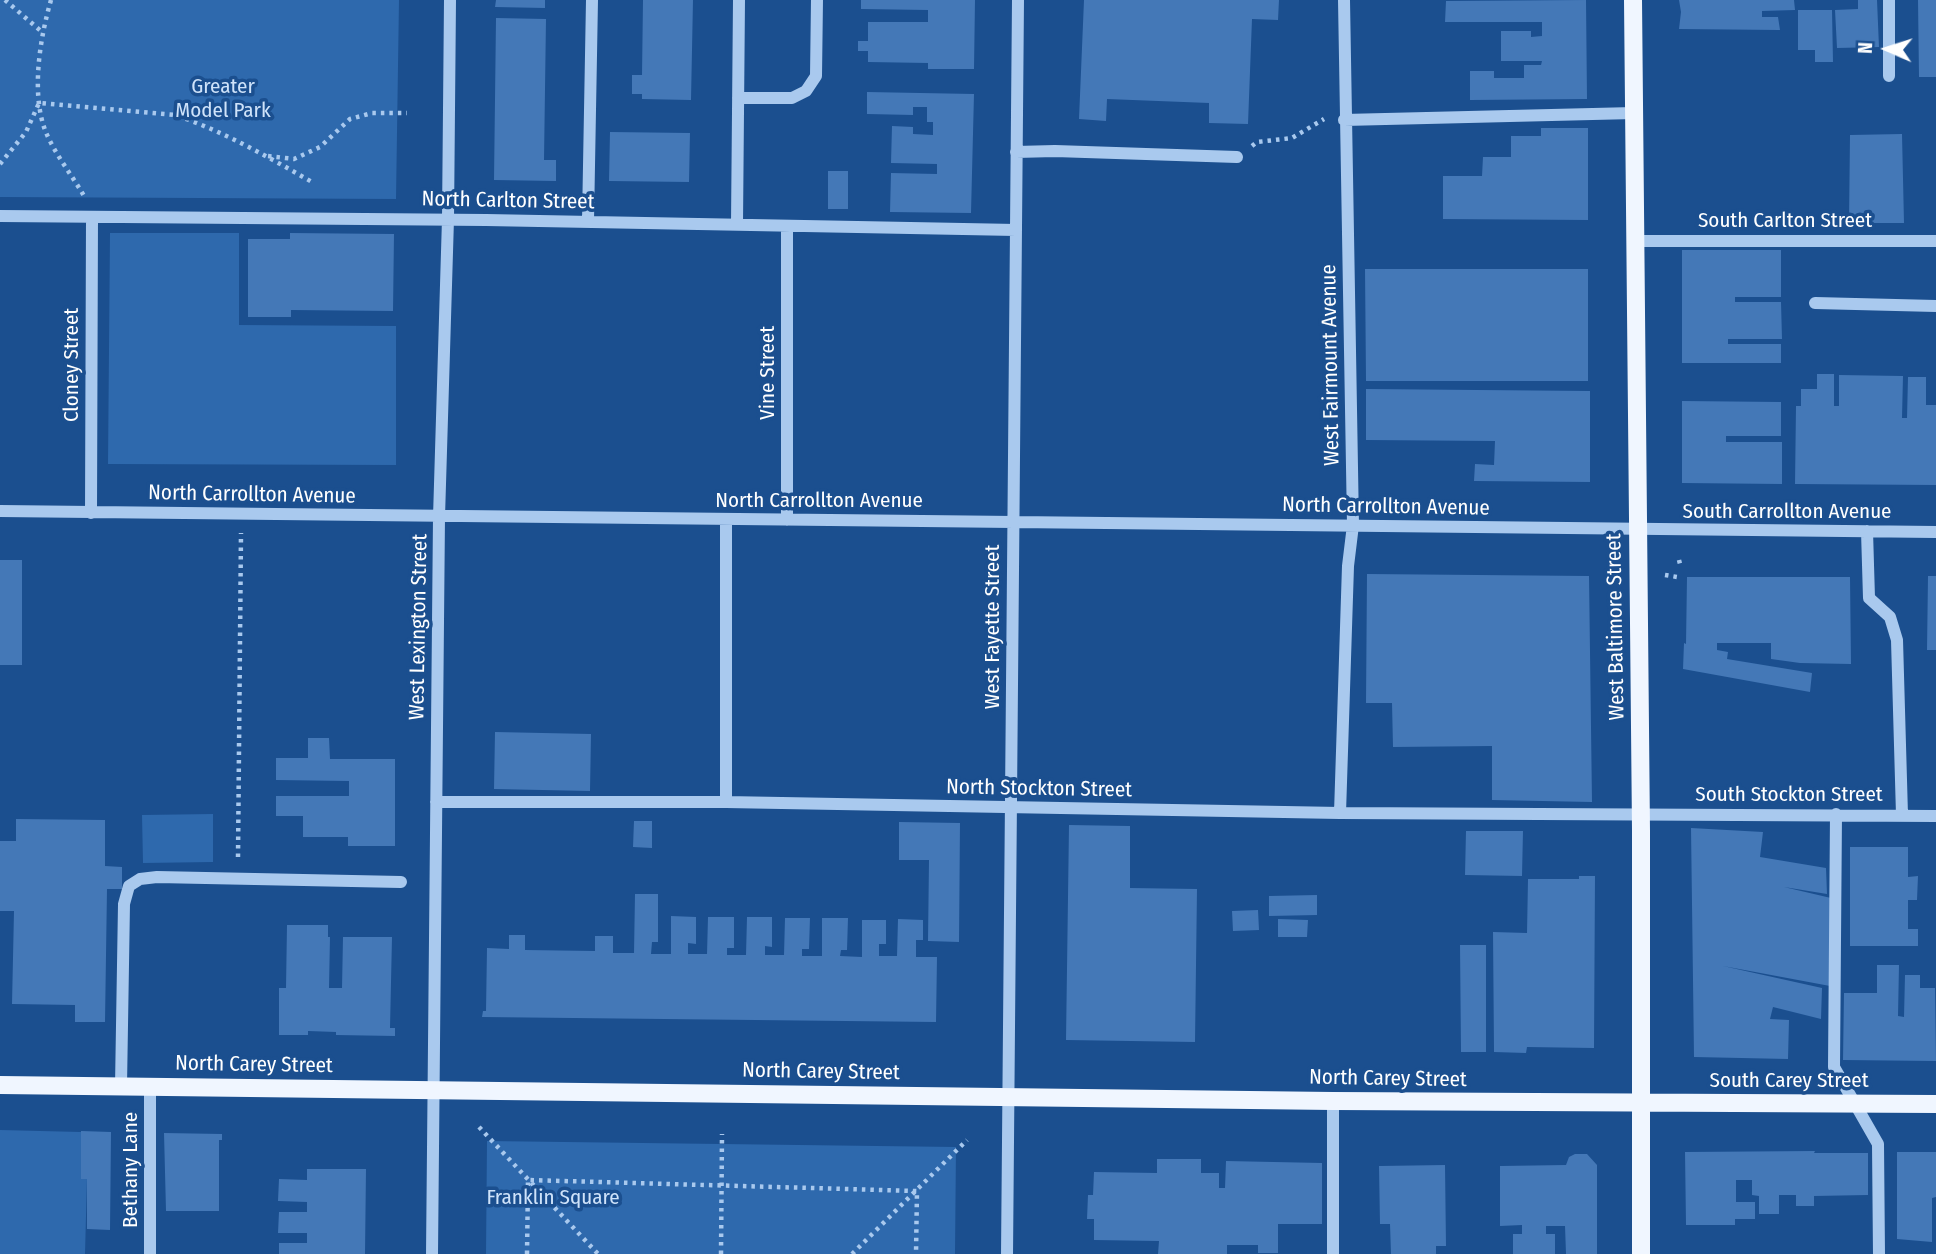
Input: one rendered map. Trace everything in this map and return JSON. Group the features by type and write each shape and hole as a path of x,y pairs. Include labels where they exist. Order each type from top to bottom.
{"main road":[{"name":"West Baltimore Street","path":"1633,0 1641,814 1641,1254"},
{"name":"North Carey Street","path":"0,1085 1642,1104"},
{"name":"South Carey Street","path":"1642,1104 1936,1104"}],"street":[{"name":"West Lexington Street","path":"432,1254 439,517 450,0"},
{"path":"588,221 592,0"},
{"path":"737,224 739,0"},
{"path":"738,98 792,97 806,91 816,76 817,0"},
{"name":"West Fayette Street","path":"1007,1254 1017,0"},
{"name":"West Fairmount Avenue","path":"1340,813 1348,566 1353,525 1343,0"},
{"path":"1889,0 1889,76"},
{"path":"1344,120 1634,113"},
{"path":"1016,152 1237,157"},
{"name":"North Carlton Street","path":"0,216 447,219 1016,230"},
{"name":"Cloney Street","path":"91,513 92,217"},
{"name":"Vine Street","path":"787,227 787,520"},
{"name":"South Carlton Street","path":"1635,241 1936,241"},
{"path":"1815,303 1936,306"},
{"name":"North Carrollton Avenue","path":"0,511 1638,530"},
{"path":"726,520 726,802"},
{"name":"South Carrollton Avenue","path":"1638,530 1936,532"},
{"path":"1867,531 1869,598 1890,617 1898,640 1902,815"},
{"name":"North Stockton Street","path":"436,802 726,802 1340,813 1641,814"},
{"name":"South Stockton Street","path":"1641,814 1936,816"},
{"path":"1836,814 1834,1067 1878,1144 1879,1254"},
{"path":"121,1086 124,904 129,886 140,879 157,877 401,882"},
{"name":"Bethany Lane","path":"150,1087 150,1254"},
{"path":"1333,1101 1333,1254"}],"path":[{"path":"5,0 42,33"},
{"path":"51,0 42,33 38,103 45,130 88,202 92,217"},
{"path":"38,103 176,114 264,155 312,183"},
{"path":"0,164 26,132 38,103"},
{"path":"1237,157 1256,142 1293,138 1345,105"},
{"path":"264,155 294,159 320,147 350,119 372,113 407,113"},
{"path":"238,879 241,514"},
{"path":"1679,560 1681,568"},
{"path":"1665,575 1677,576"},
{"path":"479,1127 598,1254"},
{"path":"721,1254 722,1134"},
{"path":"852,1254 967,1140"},
{"path":"528,1180 917,1191"},
{"path":"527,1254 528,1180"},
{"path":"916,1254 917,1191"}],"green space":[{"name":"Greater Model Park","path":"0,0 399,0 396,199 0,197"},
{"path":"110,233 239,233 239,325 396,326 396,465 108,464"},
{"path":"213,814 213,862 143,863 142,815"},
{"path":"0,1130 81,1132 81,1179 87,1179 85,1254 0,1254"},
{"name":"Franklin Square","path":"487,1141 956,1147 955,1254 486,1254"}],"building":[{"path":"496,0 545,0 545,8 495,7"},
{"path":"643,0 693,0 691,100 642,99 642,94 632,94 632,75 642,75"},
{"path":"861,0 975,0 974,69 928,69 928,63 868,62 868,51 858,51 858,41 868,41 868,22 928,22 928,10 861,9"},
{"path":"1084,0 1279,0 1278,20 1252,19 1248,124 1209,123 1209,103 1107,99 1106,121 1079,119"},
{"path":"1586,0 1587,99 1470,100 1470,71 1494,71 1494,78 1524,78 1524,65 1541,65 1542,61 1501,61 1501,31 1531,31 1531,37 1542,36 1542,22 1445,22 1446,1"},
{"path":"1679,0 1794,0 1795,10 1762,11 1762,17 1778,17 1780,30 1679,29"},
{"path":"1858,0 1877,0 1879,47 1837,48 1835,10 1858,9"},
{"path":"1918,0 1936,0 1936,77 1919,77"},
{"path":"1798,10 1832,10 1833,62 1815,62 1815,50 1798,50"},
{"path":"496,18 546,19 544,160 556,160 556,181 494,180"},
{"path":"867,92 974,94 971,213 890,212 891,173 937,174 937,164 891,163 892,126 913,127 913,134 933,135 933,122 927,122 927,107 913,107 913,115 867,114"},
{"path":"1541,128 1588,128 1588,220 1443,219 1443,176 1482,176 1483,157 1511,157 1511,136 1541,136"},
{"path":"610,132 690,133 689,182 609,181"},
{"path":"1902,134 1904,223 1849,223 1850,135"},
{"path":"828,171 848,171 848,209 828,209"},
{"path":"290,233 394,234 393,311 291,310 291,317 248,317 248,239 290,239"},
{"path":"1682,250 1781,250 1781,297 1735,297 1735,302 1781,302 1782,339 1728,339 1728,344 1781,344 1781,363 1682,363"},
{"path":"1365,269 1588,269 1588,381 1366,381"},
{"path":"1817,374 1834,374 1834,406 1839,406 1839,375 1903,376 1902,418 1907,418 1908,377 1926,377 1926,405 1936,405 1936,485 1795,484 1796,406 1801,406 1801,389 1817,389"},
{"path":"1366,389 1590,391 1590,482 1474,481 1475,464 1494,465 1495,441 1366,440"},
{"path":"1682,401 1781,402 1781,436 1726,436 1726,442 1782,442 1782,484 1682,483"},
{"path":"0,560 22,560 22,665 0,665"},
{"path":"1367,574 1589,576 1592,802 1492,800 1492,746 1393,747 1392,703 1366,703"},
{"path":"1928,576 1936,576 1936,650 1927,650"},
{"path":"1687,577 1850,577 1851,664 1800,663 1771,659 1771,643 1717,643 1717,650 1728,652 1727,659 1812,673 1810,692 1683,669"},
{"path":"495,732 591,734 590,791 494,789"},
{"path":"308,738 329,738 330,759 395,759 395,846 348,846 348,837 303,837 303,816 276,816 276,796 349,796 349,781 276,780 276,758 308,758"},
{"path":"16,819 105,820 105,866 122,867 122,889 107,889 105,1022 75,1022 75,1005 12,1004 14,911 0,911 0,841 16,841"},
{"path":"634,821 652,821 652,848 633,847"},
{"path":"899,822 960,823 959,942 928,941 929,860 899,860"},
{"path":"1069,825 1130,826 1130,888 1197,889 1195,1042 1066,1040"},
{"path":"1691,828 1763,832 1760,857 1826,868 1827,894 1784,887 1831,898 1830,986 1723,966 1822,988 1821,1019 1773,1007 1770,1019 1789,1020 1788,1059 1694,1057"},
{"path":"1466,831 1523,831 1522,876 1465,875"},
{"path":"1850,847 1908,847 1908,877 1918,876 1917,900 1908,900 1908,929 1918,929 1918,946 1850,946"},
{"path":"1579,876 1595,876 1594,1048 1527,1047 1526,1053 1494,1052 1493,932 1527,933 1528,879 1579,879"},
{"path":"635,894 658,894 658,942 652,942 651,954 671,954 671,916 696,917 696,944 688,943 688,954 707,954 708,917 734,917 734,948 727,948 727,955 746,955 747,917 772,917 772,947 765,946 765,955 784,955 785,918 810,918 809,949 802,949 802,956 822,956 822,918 848,918 847,950 841,950 840,956 862,957 862,920 886,920 886,944 879,944 879,956 897,956 898,919 923,920 923,940 916,940 916,957 937,957 936,1022 482,1017 483,1011 486,1011 487,948 509,949 509,935 525,935 525,950 595,951 595,936 613,936 613,953 634,953"},
{"path":"1317,895 1317,915 1269,916 1269,896"},
{"path":"1258,910 1259,930 1233,931 1232,911"},
{"path":"1278,919 1308,920 1307,937 1278,937"},
{"path":"287,925 328,925 329,988 342,988 343,937 392,937 390,1028 395,1028 395,1036 336,1035 336,1032 308,1031 308,1035 279,1035 279,988 286,988"},
{"path":"1460,945 1486,945 1486,1052 1461,1052"},
{"path":"1877,965 1899,965 1898,1016 1904,1017 1905,975 1920,975 1920,988 1935,988 1936,1061 1843,1060 1844,993 1877,993"},
{"path":"81,1131 111,1132 110,1230 87,1229 87,1179 81,1179"},
{"path":"164,1133 222,1134 222,1140 219,1140 219,1211 166,1211"},
{"path":"1815,1151 1814,1153 1868,1153 1868,1195 1814,1196 1814,1206 1796,1206 1796,1195 1779,1195 1779,1214 1759,1214 1759,1196 1752,1195 1752,1180 1736,1180 1736,1202 1755,1202 1755,1219 1735,1219 1735,1225 1686,1225 1685,1152"},
{"path":"1897,1152 1936,1152 1932,1242 1897,1239"},
{"path":"1587,1154 1597,1165 1597,1254 1566,1254 1565,1226 1546,1226 1546,1234 1555,1234 1555,1254 1513,1254 1513,1234 1522,1234 1522,1225 1500,1226 1500,1166 1566,1165 1569,1157"},
{"path":"1157,1159 1201,1159 1201,1173 1219,1173 1219,1188 1225,1188 1226,1161 1322,1163 1322,1224 1278,1224 1278,1253 1258,1253 1258,1245 1227,1245 1227,1254 1158,1254 1159,1241 1094,1240 1094,1219 1087,1219 1088,1195 1093,1195 1094,1172 1157,1173"},
{"path":"1445,1165 1446,1246 1436,1246 1436,1254 1391,1254 1390,1224 1380,1224 1379,1166"},
{"path":"307,1169 366,1169 365,1254 279,1254 279,1243 307,1243 307,1233 278,1233 279,1212 307,1212 307,1202 278,1201 279,1179 307,1180"}]}
